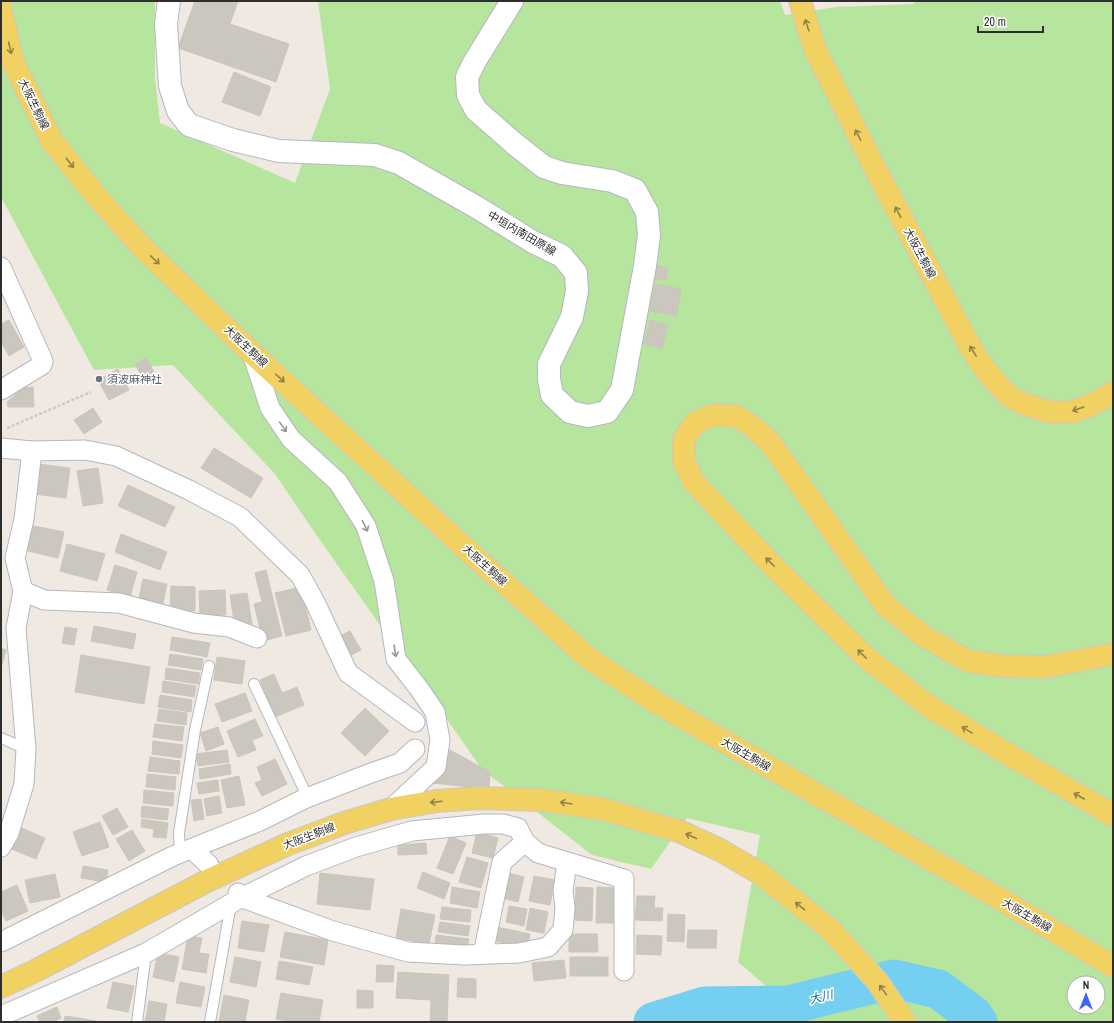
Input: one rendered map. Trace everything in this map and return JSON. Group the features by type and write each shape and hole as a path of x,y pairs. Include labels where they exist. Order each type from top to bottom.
{"main road":[{"name":"中垣内南田原線","path":"169,1 166,24 170,86 178,111 189,125 233,140 280,151 374,155 399,163 478,208 533,242 562,256 576,273 577,292 572,317 550,364 549,378 552,395 570,412 588,416 607,412 622,390 645,266 649,235 648,212 635,190 612,181 562,173 544,167 476,110 468,96 467,78 475,61 512,1"},
{"name":"大阪生駒線","path":"800,1 815,49 876,170 973,352 992,378 1008,395 1021,403 1050,412 1072,412 1093,404 1113,393"},
{"name":"大阪生駒線","path":"1,10 13,62 52,141 98,198 144,249 252,353 485,566 591,660 659,704 1002,900 1113,966"},
{"path":"1113,654 1044,667 1004,666 968,661 922,635 886,606 770,442 752,426 736,416 713,415 696,422 684,439 684,462 694,482 774,567 868,659 930,707 1113,815"},
{"name":"大阪生駒線","path":"1,987 35,971 207,881 288,844 344,823 391,809 438,801 479,798 543,800 603,809 679,831 720,850 761,874 831,930 876,981 905,1022"}],"street":[{"path":"1,267 43,361 42,365 1,390"},
{"path":"252,353 270,408 291,439 338,482 366,526 384,581 396,659 435,712 440,740 436,767 391,809"},
{"path":"1,448 32,451 85,450 116,456 189,490 240,517 300,575 348,673 415,722"},
{"path":"1,847 9,833 24,784 26,749 16,628 23,591 14,558 24,519 32,451"},
{"path":"23,591 44,600 119,603 194,624 229,627 258,638"},
{"path":"1,942 172,856 260,821 308,798 400,763 415,749"},
{"path":"1,1016 146,953 236,897 306,866 356,847 412,831 484,824 503,824 518,828 524,842 538,853 624,879 624,971"},
{"path":"483,954 502,862 524,842"},
{"path":"186,851 209,865"},
{"path":"236,897 333,931 408,952 464,955 519,953 548,947 563,930 565,908 563,891 567,862"}],"lane":[{"path":"186,851 179,833 195,730 209,666"},
{"path":"254,684 308,798"},
{"path":"1,738 26,749"},
{"path":"210,1022 236,897"},
{"path":"137,1022 146,953"}],"path":[{"path":"1,430 91,392"}],"green space":[{"path":"1,1 155,1 155,77 160,123 295,183 330,89 318,1 780,1 785,15 836,7 914,4 915,1 1113,1 1113,1022 808,1022 738,962 760,835 687,818 651,869 592,855 482,769 317,536 275,474 173,365 94,370 1,197"}],"building":[{"path":"195,1 238,1 230,24 289,44 276,82 178,48"},
{"path":"234,72 271,87 260,116 222,102"},
{"path":"656,266 668,268 666,280 653,278"},
{"path":"655,284 681,289 676,316 650,311"},
{"path":"9,320 24,347 9,356 1,342 1,324"},
{"path":"650,320 668,325 662,349 644,344"},
{"path":"146,358 154,372 143,378 135,364"},
{"path":"118,369 129,390 109,400 98,380"},
{"path":"33,387 34,407 8,407 7,402 22,388"},
{"path":"93,408 102,422 84,434 74,420"},
{"path":"214,448 263,478 251,498 201,468"},
{"path":"38,464 70,468 66,498 34,494"},
{"path":"98,468 103,503 83,506 77,471"},
{"path":"128,485 175,507 165,527 118,506"},
{"path":"29,525 64,532 58,558 24,550"},
{"path":"121,534 167,552 160,570 115,552"},
{"path":"67,544 105,554 97,581 60,571"},
{"path":"115,565 137,572 130,597 107,590"},
{"path":"266,570 282,636 263,641 254,604 262,602 255,573"},
{"path":"143,579 167,584 162,607 138,603"},
{"path":"171,586 195,587 195,611 170,610"},
{"path":"301,587 311,630 286,636 275,593"},
{"path":"225,590 226,615 200,616 199,591"},
{"path":"247,593 252,624 235,627 230,595"},
{"path":"94,626 136,634 133,649 91,641"},
{"path":"65,627 77,629 74,645 62,643"},
{"path":"350,631 361,650 347,657 338,637"},
{"path":"172,637 210,643 207,657 170,650"},
{"path":"1,648 6,650 1,668"},
{"path":"170,654 203,659 201,670 168,665"},
{"path":"81,655 150,667 144,704 75,692"},
{"path":"217,657 245,661 242,684 214,680"},
{"path":"166,668 200,673 198,684 165,679"},
{"path":"274,674 282,693 297,687 304,705 275,717 260,680"},
{"path":"163,681 196,686 194,697 162,692"},
{"path":"245,693 252,711 222,722 215,704"},
{"path":"160,695 192,700 191,712 158,707"},
{"path":"365,708 389,731 365,756 341,733"},
{"path":"159,709 187,713 186,725 157,721"},
{"path":"255,719 263,736 252,740 256,750 238,757 227,731"},
{"path":"155,724 184,727 182,741 153,737"},
{"path":"218,727 224,744 206,751 200,733"},
{"path":"153,741 183,745 181,758 152,754"},
{"path":"227,750 229,762 198,766 196,754"},
{"path":"450,750 490,772 489,789 433,783"},
{"path":"150,757 180,761 179,774 148,771"},
{"path":"275,759 287,784 262,796 255,783 262,780 257,767"},
{"path":"230,764 231,774 200,779 199,769"},
{"path":"147,774 176,777 175,790 146,787"},
{"path":"239,776 245,805 227,808 221,780"},
{"path":"218,780 219,791 199,794 197,783"},
{"path":"144,790 174,793 173,806 143,803"},
{"path":"219,796 222,813 207,816 204,799"},
{"path":"201,799 204,819 194,821 191,800"},
{"path":"142,806 169,809 167,820 141,817"},
{"path":"117,808 128,827 113,835 102,816"},
{"path":"142,819 168,823 166,838 153,837 154,829 141,827"},
{"path":"100,822 109,847 82,856 73,832"},
{"path":"17,826 45,838 36,859 9,848"},
{"path":"132,830 145,851 129,861 116,839"},
{"path":"477,832 498,838 493,858 472,853"},
{"path":"450,836 466,843 453,874 437,868"},
{"path":"426,843 427,854 398,855 398,845"},
{"path":"467,857 488,863 481,888 459,882"},
{"path":"83,866 108,870 106,882 81,878"},
{"path":"423,872 450,883 444,899 417,888"},
{"path":"320,873 374,879 370,910 317,904"},
{"path":"508,873 524,877 518,902 502,898"},
{"path":"55,874 60,897 30,903 25,880"},
{"path":"534,876 555,880 550,905 529,901"},
{"path":"17,885 28,911 6,921 1,910 1,892"},
{"path":"452,887 480,892 477,908 450,903"},
{"path":"576,887 593,888 592,921 575,920"},
{"path":"597,887 615,888 614,923 596,923"},
{"path":"637,896 655,896 654,908 663,908 662,921 635,920"},
{"path":"509,906 527,909 524,926 506,922"},
{"path":"442,907 471,910 470,922 440,919"},
{"path":"530,908 548,912 544,933 526,930"},
{"path":"401,909 435,915 429,944 396,938"},
{"path":"668,914 685,915 684,942 667,941"},
{"path":"242,921 269,925 264,952 238,948"},
{"path":"440,922 470,926 468,936 438,932"},
{"path":"497,927 530,934 527,948 495,941"},
{"path":"688,930 717,930 716,948 687,948"},
{"path":"285,932 328,940 324,965 280,957"},
{"path":"569,934 597,934 598,952 569,952"},
{"path":"436,935 469,939 467,949 435,945"},
{"path":"637,935 662,936 661,955 636,954"},
{"path":"188,936 202,938 199,953 209,954 206,973 182,969"},
{"path":"158,953 179,957 174,982 153,977"},
{"path":"235,957 261,962 256,987 230,982"},
{"path":"570,957 608,957 608,976 570,976"},
{"path":"564,960 566,978 534,981 532,963"},
{"path":"279,961 313,967 309,985 276,979"},
{"path":"377,965 394,966 393,982 376,982"},
{"path":"398,972 449,975 447,1022 430,1022 431,1000 396,998"},
{"path":"458,978 476,979 476,998 457,997"},
{"path":"113,982 134,986 128,1012 107,1008"},
{"path":"180,982 205,987 201,1007 176,1003"},
{"path":"357,990 373,991 373,1008 357,1008"},
{"path":"281,993 323,1000 319,1022 294,1022 276,1019"},
{"path":"224,995 249,1000 245,1022 219,1022"},
{"path":"149,1001 167,1004 164,1022 145,1022"},
{"path":"57,1007 61,1018 53,1022 40,1022 37,1016"},
{"path":"65,1016 97,1021 97,1022 64,1022"}],"waterway":[{"name":"大川","path":"653,1022 705,1006 789,1005 894,979 938,989 973,1015 978,1022"}],"place":[{"name":"須波麻神社","path":"99,379"}]}
